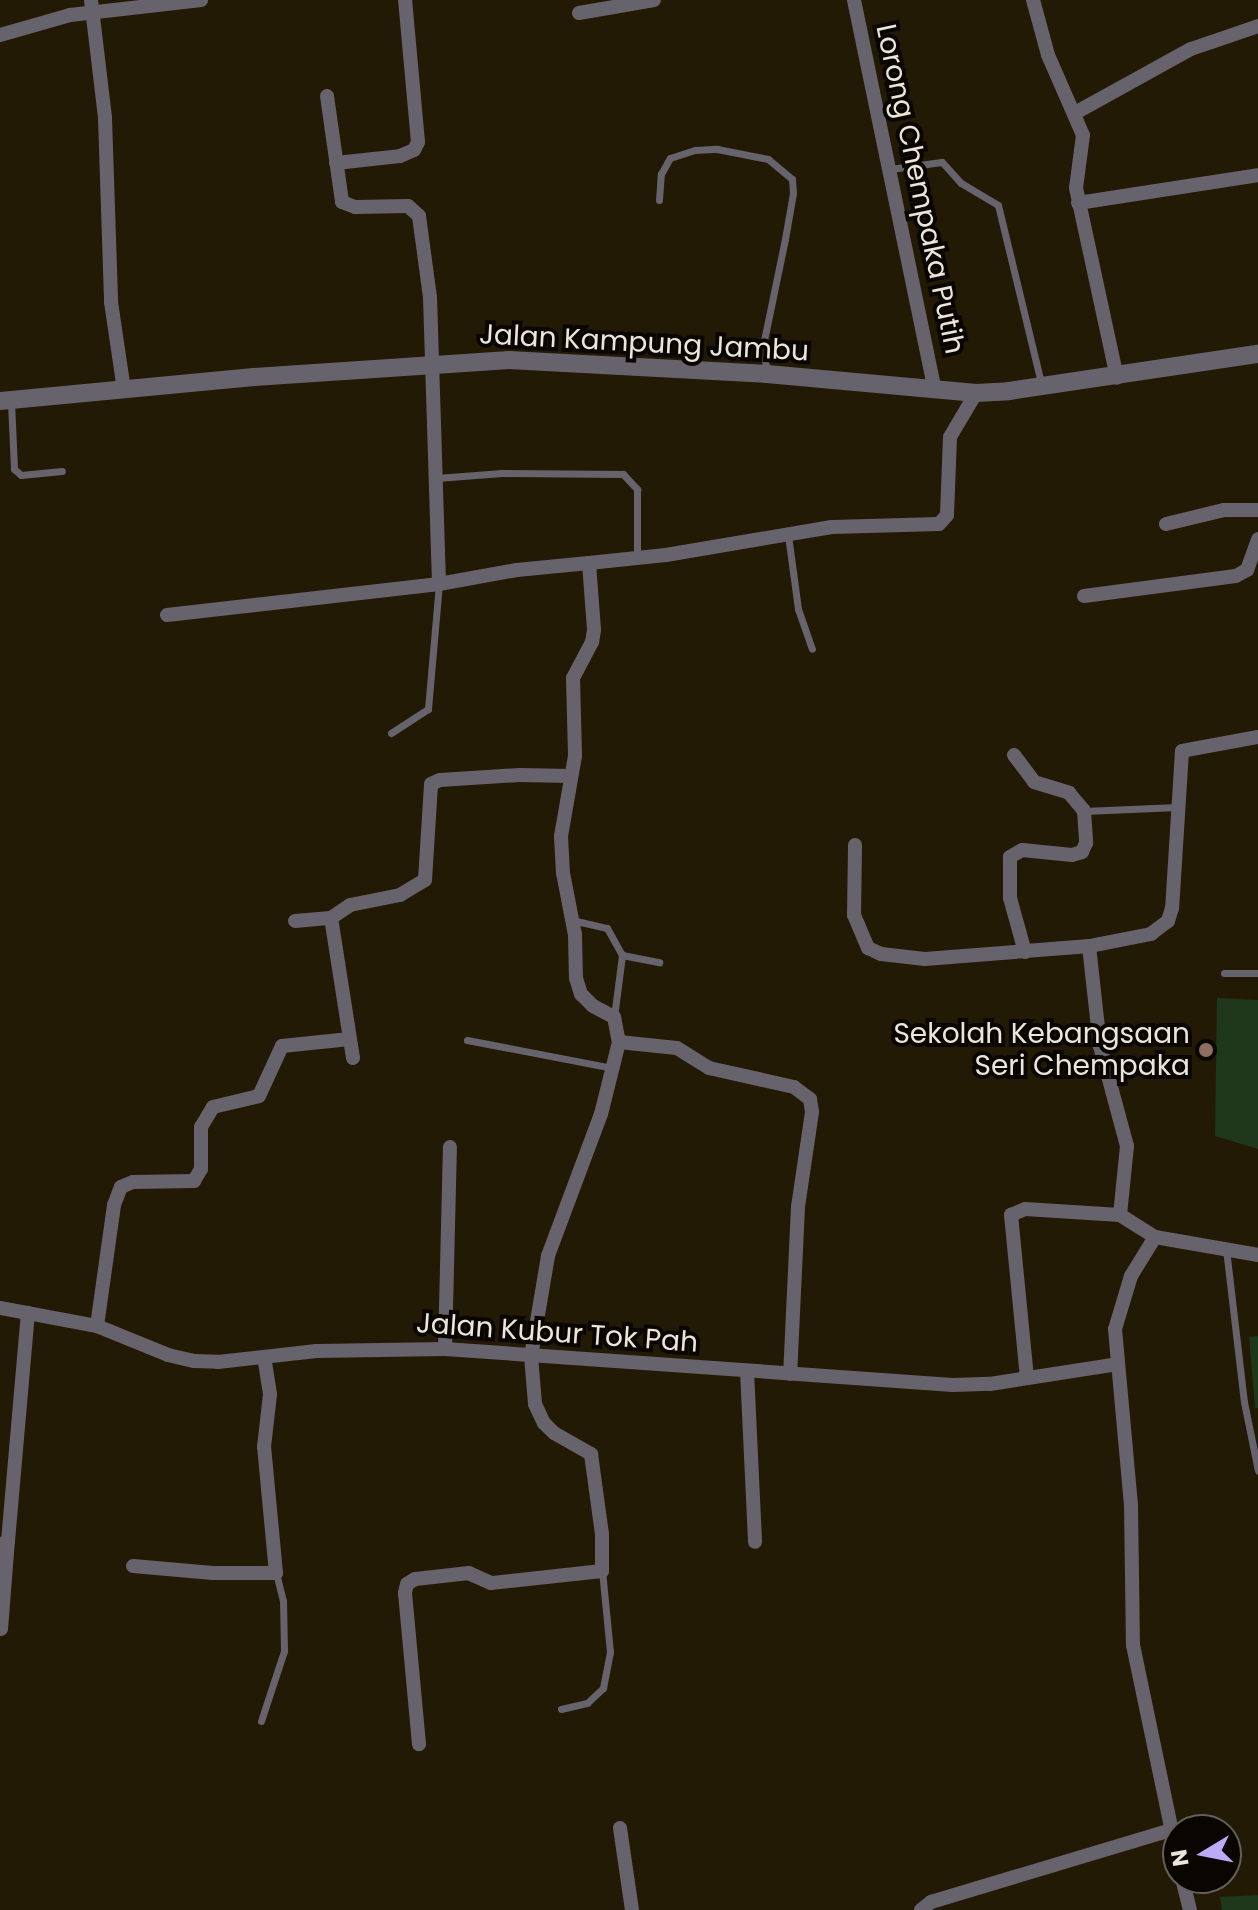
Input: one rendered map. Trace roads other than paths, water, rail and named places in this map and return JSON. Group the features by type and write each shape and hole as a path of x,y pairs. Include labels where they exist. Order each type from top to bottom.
{"street":[{"path":"0,35 93,6 201,0"},
{"path":"336,163 400,156 414,150 418,142 405,0"},
{"path":"579,13 654,0"},
{"name":"Lorong Chempaka Putih","path":"854,0 934,388"},
{"path":"1033,0 1048,55 1083,135 1076,188 1078,203 1117,378"},
{"path":"93,6 105,118 111,302 124,390"},
{"path":"1075,113 1191,49 1231,32 1258,26"},
{"path":"327,96 342,202 348,206 408,206 419,216 430,297 439,584"},
{"path":"1078,203 1258,175"},
{"name":"Jalan Kampung Jambu","path":"1188,363 1258,341"},
{"name":"Jalan Kampung Jambu","path":"6,401 509,360 767,374 976,393 1042,389 1258,354"},
{"path":"167,615 439,584 517,570 637,558 832,527 934,527 945,521 950,437 976,393"},
{"path":"1166,524 1224,510 1258,510"},
{"path":"1084,596 1236,576 1247,570 1258,539"},
{"path":"419,1744 405,1593 407,1584 415,1579 469,1573 491,1583 602,1571 602,1534 591,1454 544,1423 535,1404 531,1356 548,1256 601,1114 619,1042 614,1017 593,1006 581,994 576,978 572,920 563,873 561,836 575,756 573,678 592,642 594,630 589,563"},
{"path":"855,845 854,915 868,948 881,954 925,959 1025,952 1089,946 1151,934 1168,921 1182,751 1258,737"},
{"path":"1014,755 1034,782 1069,793 1084,811 1086,843 1082,852 1072,855 1022,850 1010,857 1010,898 1025,952"},
{"path":"295,921 331,918 350,905 400,895 425,880 428,792 435,781 520,775 571,776"},
{"path":"331,918 353,1058"},
{"path":"1089,946 1100,1046 1127,1146 1120,1215"},
{"path":"97,1326 114,1205 121,1187 133,1182 194,1181 201,1169 201,1127 213,1107 259,1096 282,1046 350,1039"},
{"path":"619,1042 677,1048 709,1068 794,1087 810,1099 812,1112 798,1207 790,1374"},
{"path":"445,1349 450,1147"},
{"path":"1027,1378 1011,1215 1025,1209 1120,1215 1155,1237 1258,1255"},
{"path":"1155,1237 1131,1276 1115,1329 1131,1505 1133,1645 1168,1814"},
{"name":"Jalan Kubur Tok Pah","path":"0,1308 97,1326 168,1355 194,1361 316,1351 445,1349 953,1385 1027,1378 1117,1364"},
{"path":"1,1629 4,1543 28,1313"},
{"path":"133,1566 213,1573 276,1573 264,1447 270,1394 264,1357"},
{"path":"747,1371 755,1542"},
{"path":"620,1828 632,1910"},
{"path":"921,1910 931,1902 1162,1833"}],"lane":[{"path":"659,200 661,174 670,158 695,150 717,149 768,159 792,179 793,193 785,239 763,345 767,374"},
{"path":"889,170 942,162 961,183 998,205 1042,389"},
{"path":"6,401 14,469 21,475 62,471"},
{"path":"437,478 502,473 623,474 637,489 637,558"},
{"path":"788,533 798,609 812,649"},
{"path":"391,733 428,709 439,584"},
{"path":"1084,811 1178,807"},
{"path":"572,920 607,928 622,955 614,1017"},
{"path":"622,955 659,962"},
{"path":"1224,973 1258,973"},
{"path":"467,1040 613,1068"},
{"path":"1226,1249 1244,1402 1258,1471"},
{"path":"561,1709 587,1703 603,1688 610,1652 602,1571"},
{"path":"261,1721 284,1651 283,1601 276,1573"}],"place":[{"name":"Sekolah Kebangsaan Seri Chempaka","path":"1206,1050"}]}
